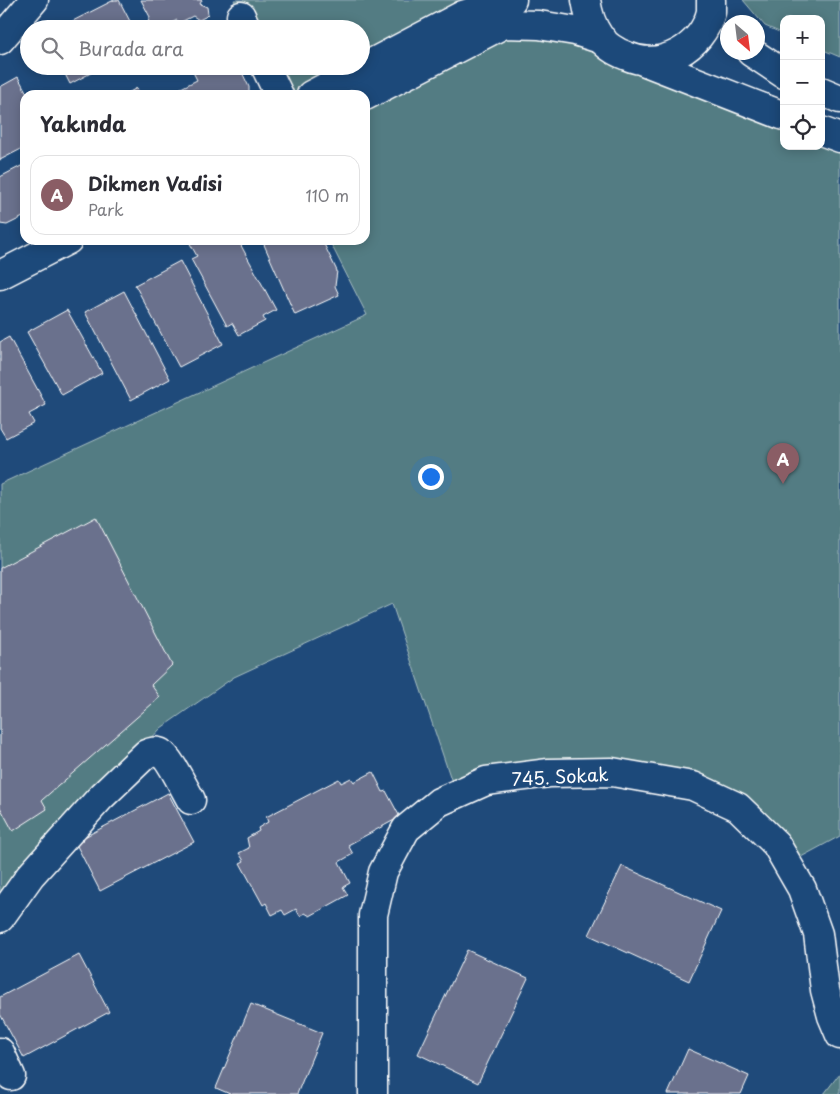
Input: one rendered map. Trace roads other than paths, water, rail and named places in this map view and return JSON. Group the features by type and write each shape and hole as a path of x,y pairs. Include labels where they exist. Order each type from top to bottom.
{"main road":[{"path":"0,40 34,0"},
{"path":"370,93 450,37 463,15 512,0"},
{"path":"586,0 589,18 599,37 615,51 635,60 654,61 674,56 691,46 703,30 711,12 712,0"},
{"path":"716,0 723,15"},
{"path":"370,70 450,37 504,24 539,25 575,31 603,40"},
{"path":"641,60 779,114"},
{"path":"763,60 780,71"},
{"path":"269,75 277,90"},
{"path":"323,90 359,75"},
{"path":"825,93 840,99"},
{"path":"825,132 840,138"},
{"path":"0,275 58,245"},
{"path":"0,918 30,876 101,797 146,754 152,751 166,757 191,800"},
{"name":"745. Sokak","path":"372,1094 373,916 383,872 406,829 439,802 486,781 549,773 612,772 693,786 738,807 776,844 802,889 818,934 825,990 832,1016 840,1035"}],"place":[{"name":"Dikmen Vadisi","path":"783,484"}]}
